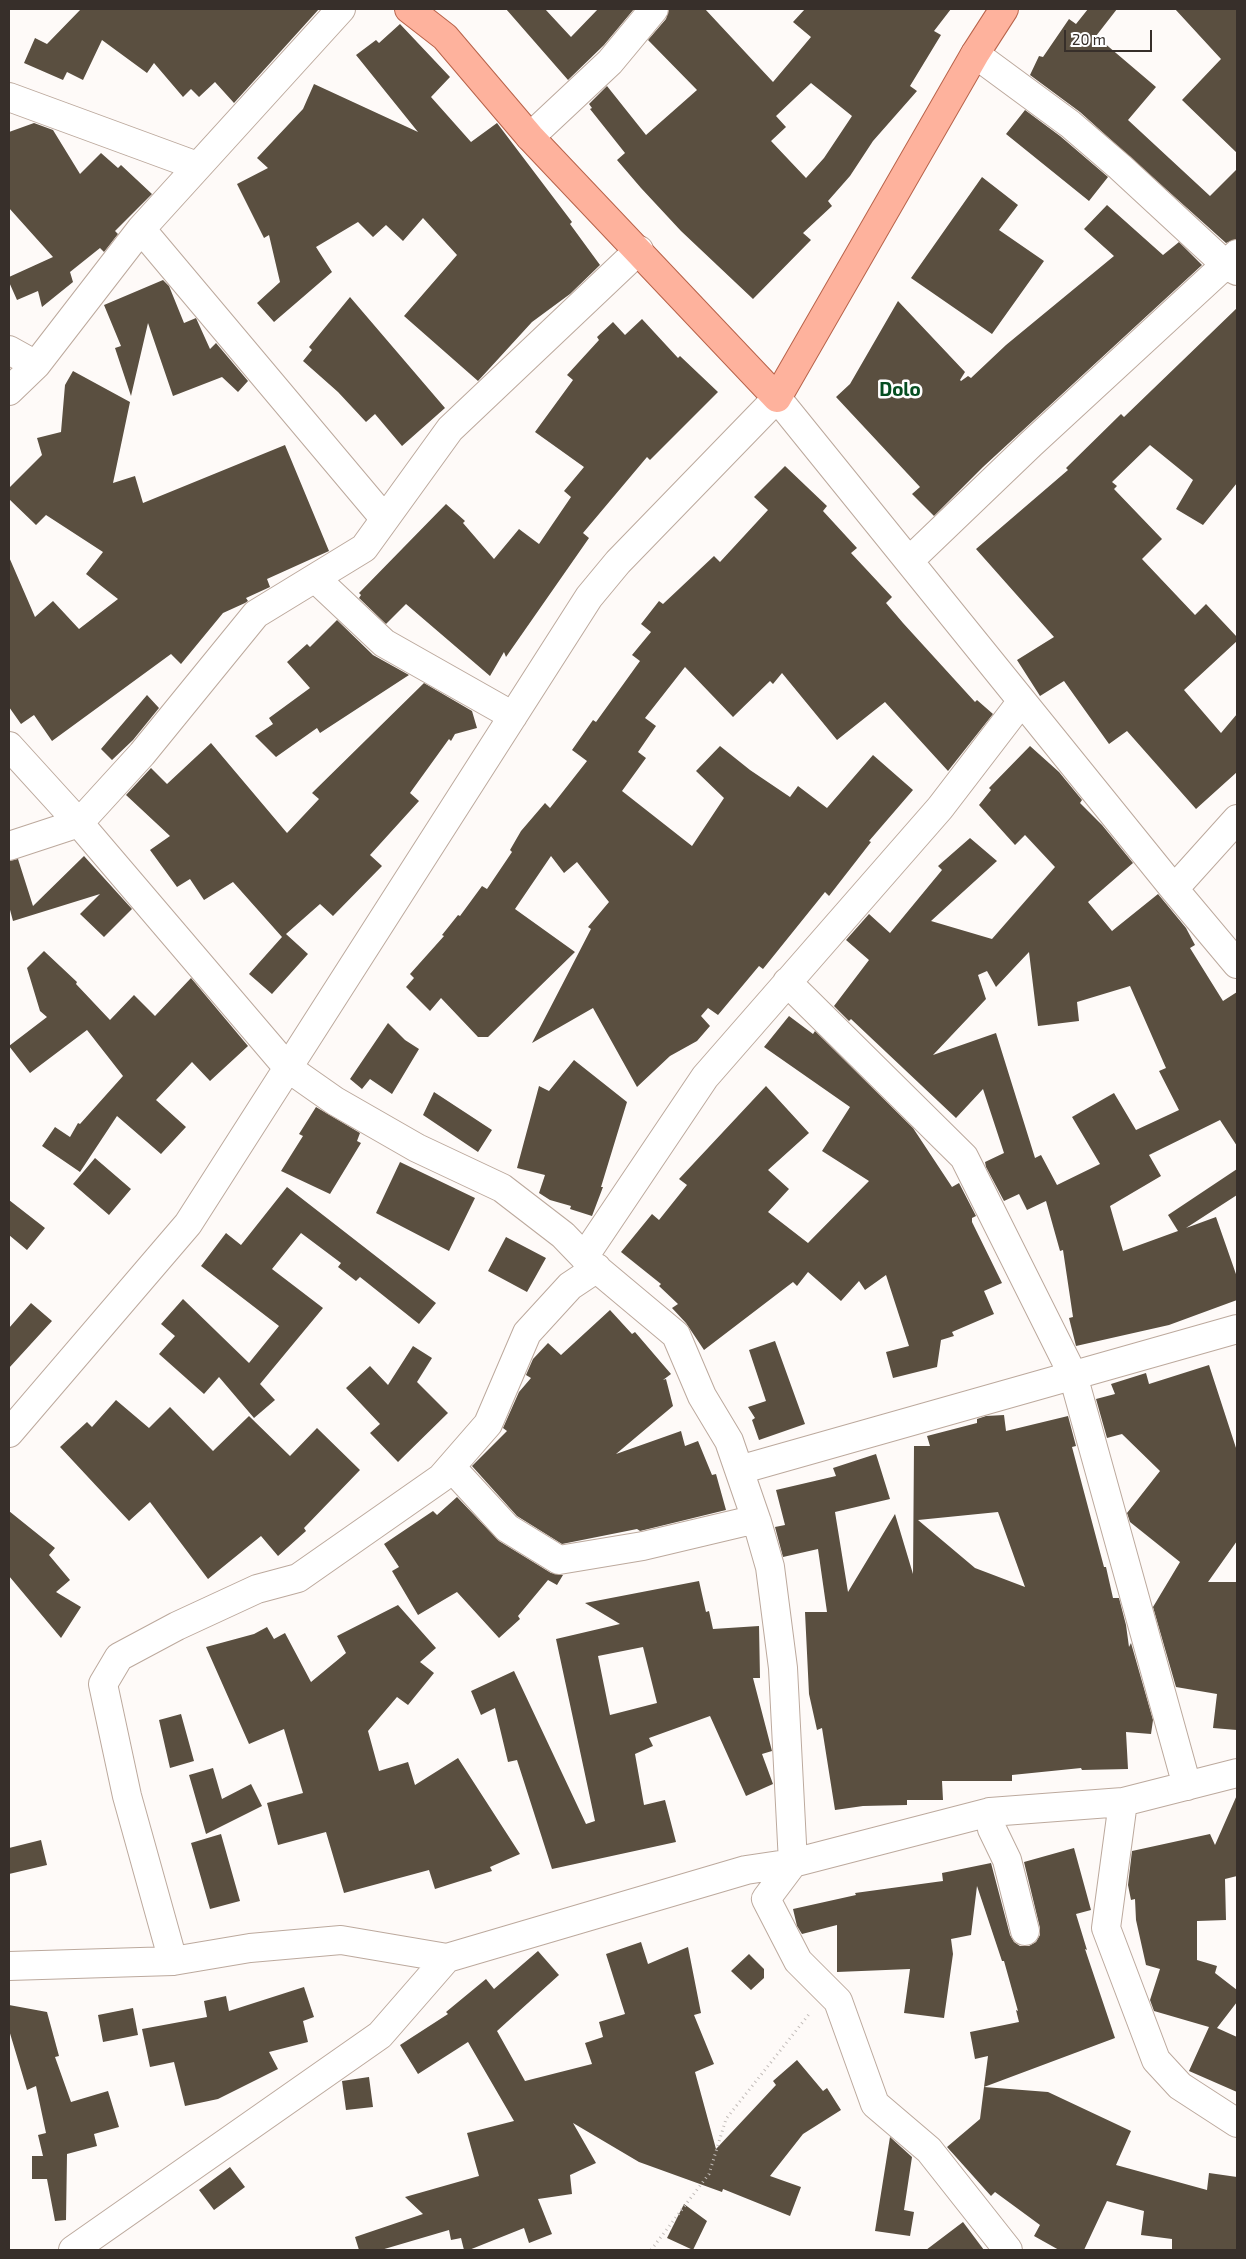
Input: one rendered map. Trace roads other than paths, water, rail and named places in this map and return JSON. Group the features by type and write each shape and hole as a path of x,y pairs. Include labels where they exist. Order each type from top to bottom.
{"main road":[{"path":"409,9 445,37 530,137 777,398 975,54 1004,9"}],"street":[{"path":"9,391 36,365 141,229 341,9"},
{"path":"530,137 610,62 654,9"},
{"path":"910,560 1031,444 1233,263 1070,124 975,54"},
{"path":"9,97 198,166"},
{"path":"141,229 384,518"},
{"path":"9,846 79,823 142,754 256,614 364,548 384,518 450,430 639,250"},
{"path":"9,350 36,365"},
{"path":"14,1416 188,1224 589,597 618,562 777,398 910,560 1174,889 1237,964"},
{"path":"315,578 384,643 513,716"},
{"path":"172,1961 127,1796 102,1684 119,1657 177,1626 257,1590 298,1578 441,1478 488,1424 527,1333 591,1262 705,1078 940,808 1022,701"},
{"path":"9,746 79,823 288,1068 334,1100 408,1143 502,1188 563,1235 591,1262 676,1335 702,1396 729,1441 757,1522 770,1567 783,1668 793,1863 766,1899 798,1961 838,2001 874,2104 929,2150 1008,2250"},
{"path":"1174,889 1237,819"},
{"path":"787,982 964,1157 1073,1375 1187,1786"},
{"path":"739,1470 1237,1329"},
{"path":"451,1467 507,1528 559,1560 643,1546 744,1522 757,1522"},
{"path":"9,1966 172,1961 250,1948 341,1940 447,1958 746,1870 793,1863 990,1812 1123,1802 1237,1773"},
{"path":"1123,1802 1106,1928 1156,2060 1180,2086 1237,2123"},
{"path":"990,1812 992,1829 1007,1860 1025,1931"},
{"path":"73,2250 380,2035 447,1958"}],"district":[{"name":"Dolo","path":"900,390"}]}
